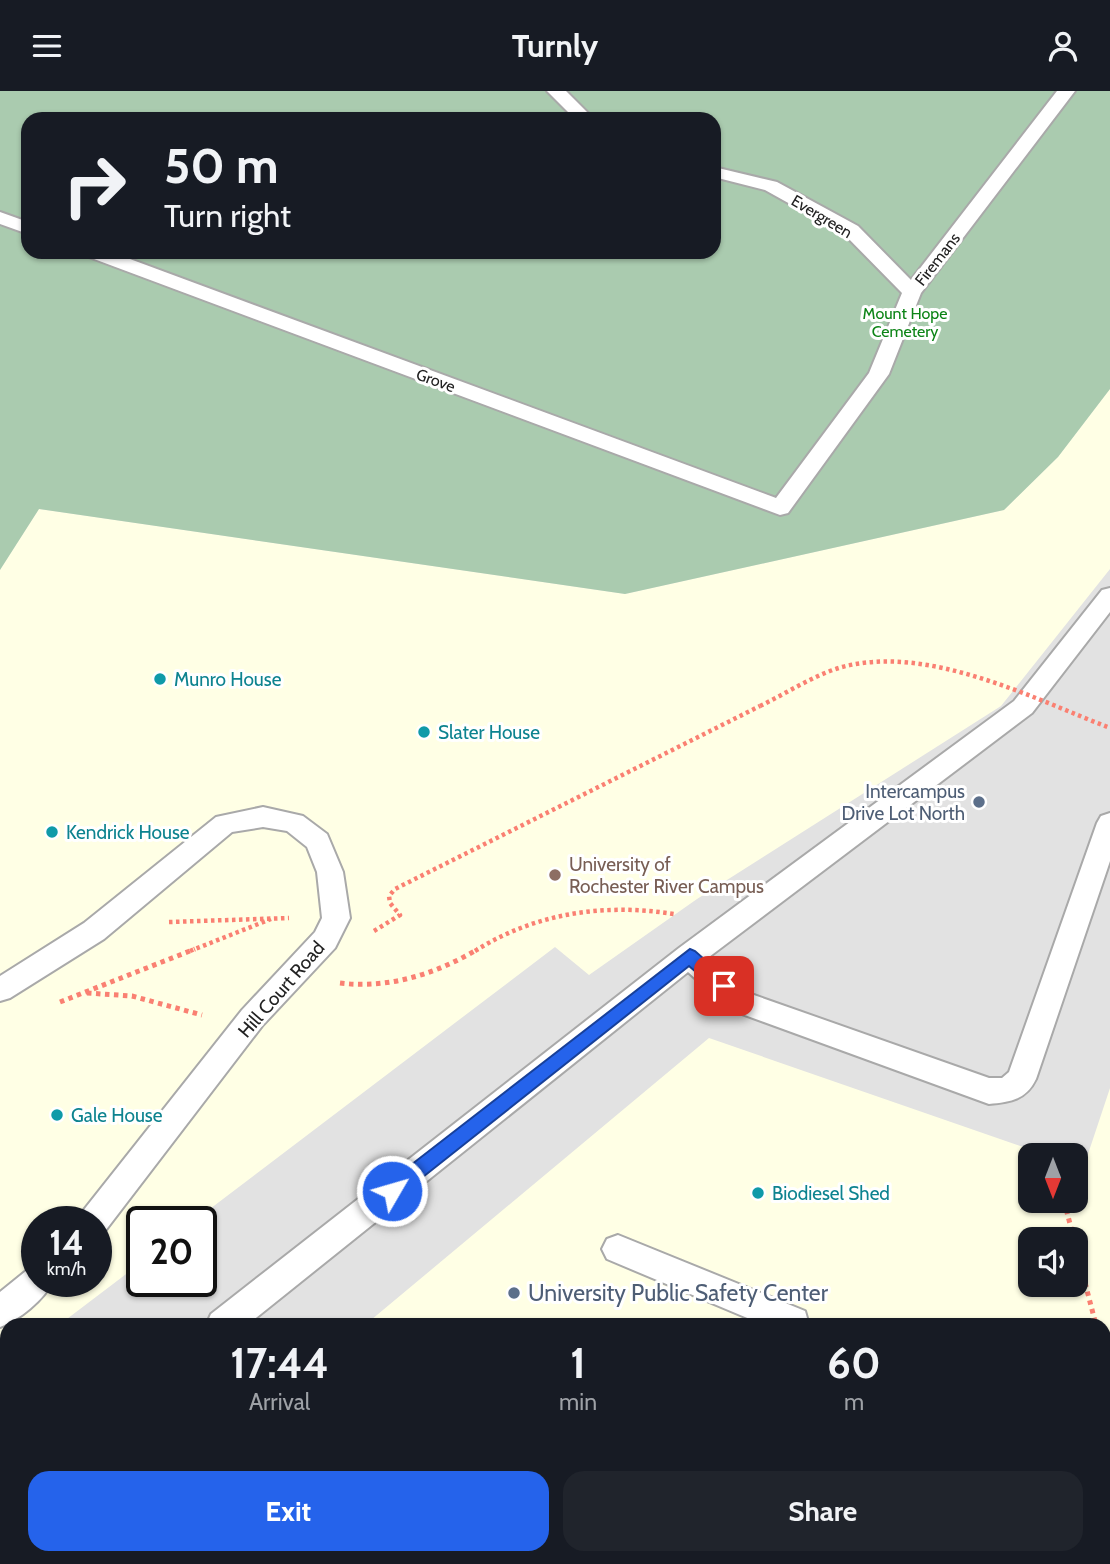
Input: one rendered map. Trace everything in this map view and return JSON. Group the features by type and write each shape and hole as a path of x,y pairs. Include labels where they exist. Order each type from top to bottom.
{"lane":[{"path":"556,91 578,112"},
{"name":"Firemans","path":"780,508 879,374 912,292 1066,91"},
{"name":"Evergreen","path":"721,174 771,186 851,230 912,292"},
{"path":"0,218 21,226"},
{"name":"Grove","path":"112,259 780,508"},
{"path":"231,1318 690,956 1023,707 1109,597"},
{"name":"Hill Court Road","path":"0,990 94,931 225,824 262,817 295,823 318,841 330,873 336,918 325,940 252,1019 106,1206"},
{"path":"690,956 741,1002 989,1091 1009,1090 1021,1079 1110,823"},
{"path":"618,1249 784,1318"},
{"path":"0,1312 21,1294"}],"path":[{"path":"367,936 384,922 400,915 390,903 389,895 395,889 760,706 844,667 892,661 942,668 1110,729"},
{"path":"332,981 356,986 390,983 425,974 464,957 509,931 548,917 654,910 674,914"},
{"path":"117,911 146,923 291,918"},
{"path":"59,1003 271,919"},
{"path":"85,993 132,996 163,1002 214,1018"},
{"path":"1088,1294 1094,1318"}],"shaded area":[{"name":"University of Rochester River Campus","path":"1110,389 1110,1318 0,1318 0,570 39,509 625,594 1004,510 1058,457"},
{"name":"Intercampus Drive Lot North","path":"1110,569 1110,1088 1088,1154 1088,1143 1018,1143 1018,1145 709,1038 373,1318 68,1318 96,1297 112,1297 112,1285 126,1274 126,1297 217,1297 217,1206 214,1206 555,947 589,975 697,899 1001,706"}],"green space":[{"name":"Mount Hope Cemetery","path":"0,91 1110,91 1110,389 1058,457 1004,510 625,594 39,509 0,570"}],"place":[{"name":"Munro House","path":"160,679"},
{"name":"Slater House","path":"424,732"},
{"name":"Intercampus Drive Lot North","path":"979,802"},
{"name":"Kendrick House","path":"52,832"},
{"name":"University of Rochester River Campus","path":"555,875"},
{"name":"Gale House","path":"57,1115"},
{"name":"Biodiesel Shed","path":"758,1193"},
{"name":"University Public Safety Center","path":"514,1293"}],"route":[{"path":"392,1191 690,956 724,986"}]}
